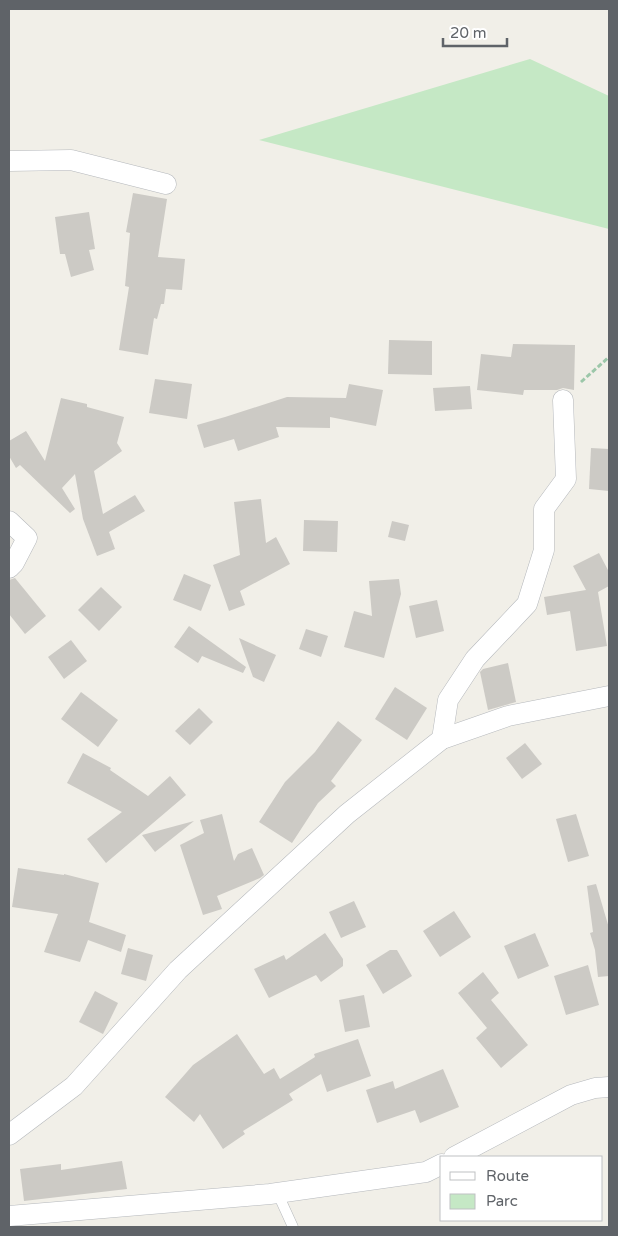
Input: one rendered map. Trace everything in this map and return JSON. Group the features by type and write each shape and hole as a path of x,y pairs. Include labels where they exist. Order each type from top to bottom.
{"street":[{"path":"9,161 71,160 166,184"},
{"path":"442,739 448,700 475,659 527,604 544,550 544,509 566,479 562,400"},
{"path":"9,521 27,538 14,563 9,568"},
{"path":"9,1135 74,1086 178,970 347,814 442,739 508,716 609,696"},
{"path":"456,1156 571,1095 595,1088 609,1087"},
{"path":"9,1216 277,1192 426,1172 440,1165"}],"lane":[{"path":"277,1192 293,1227"}],"path":[{"path":"581,382 609,357"}],"green space":[{"path":"530,59 609,96 609,229 259,140"}],"building":[{"path":"133,193 167,199 158,257 185,259 182,290 166,289 164,304 161,304 157,319 154,318 148,355 119,350 129,287 125,286 130,233 126,232"},
{"path":"89,212 95,249 89,250 94,270 71,277 65,254 60,254 55,217"},
{"path":"389,340 432,341 432,375 388,374"},
{"path":"513,344 575,345 574,390 563,388 557,390 524,390 523,395 477,390 481,354 511,357"},
{"path":"155,379 192,384 187,419 149,413"},
{"path":"349,384 383,390 376,426 330,417 330,428 276,427 279,437 238,451 234,439 204,448 197,425 287,397 346,398"},
{"path":"470,386 472,409 435,411 433,388"},
{"path":"61,398 87,404 87,407 124,417 117,443 122,451 94,471 103,514 135,495 145,511 109,532 115,549 97,556 83,519 75,474 62,488 75,509 70,513 20,465 16,468 9,456 9,441 26,431 45,461"},
{"path":"591,448 609,449 609,491 589,489"},
{"path":"261,499 266,543 276,537 290,564 240,591 245,605 229,611 213,565 240,555 234,502"},
{"path":"304,520 338,521 337,552 303,551"},
{"path":"392,521 409,525 405,541 388,537"},
{"path":"599,553 609,572 609,586 598,592 607,646 576,651 570,611 547,615 544,597 586,590 573,566"},
{"path":"184,574 211,585 201,611 173,600"},
{"path":"15,578 46,616 25,634 9,614 9,580"},
{"path":"399,579 401,594 384,658 344,647 354,611 372,616 369,581"},
{"path":"101,587 122,607 99,631 78,610"},
{"path":"437,600 444,631 416,638 409,606"},
{"path":"189,626 246,667 243,673 202,656 198,663 174,647"},
{"path":"306,629 328,636 321,657 299,649"},
{"path":"239,638 276,655 264,682 253,677"},
{"path":"71,640 87,661 64,679 48,657"},
{"path":"508,663 516,702 488,710 480,672 483,669"},
{"path":"395,687 427,708 407,740 375,719"},
{"path":"81,692 118,720 98,747 61,719"},
{"path":"199,708 213,722 190,745 175,731"},
{"path":"338,721 362,740 331,781 336,786 318,803 292,843 259,822 285,782 315,752"},
{"path":"525,743 542,764 522,779 506,758"},
{"path":"83,753 111,768 110,770 148,796 170,776 186,795 106,863 87,839 122,812 67,783"},
{"path":"222,814 234,861 238,854 252,848 264,875 217,896 222,909 203,915 180,845 204,833 200,820"},
{"path":"576,814 589,856 568,862 556,819"},
{"path":"194,821 155,852 142,835"},
{"path":"18,868 64,874 99,883 89,922 126,935 121,952 88,940 80,962 44,952 58,914 12,907"},
{"path":"596,884 609,928 609,976 598,977 595,950 590,933 593,932 587,886"},
{"path":"354,901 366,927 341,938 329,912"},
{"path":"454,911 471,937 440,957 423,931"},
{"path":"325,933 343,959 343,966 321,982 316,975 269,998 254,969 284,955 286,960"},
{"path":"535,933 549,966 518,979 504,946"},
{"path":"128,948 153,955 146,981 121,974"},
{"path":"390,950 397,950 412,976 383,994 366,965"},
{"path":"588,965 599,1005 566,1015 554,976"},
{"path":"483,972 499,993 491,1000 528,1045 501,1068 476,1038 487,1028 458,993"},
{"path":"95,991 118,1003 103,1034 79,1022"},
{"path":"364,995 370,1027 345,1032 339,1000"},
{"path":"237,1034 264,1074 274,1068 280,1079 315,1057 314,1054 358,1039 371,1076 327,1092 321,1074 289,1094 293,1100 243,1131 245,1134 223,1149 200,1114 194,1122 165,1097 193,1065"},
{"path":"443,1069 459,1107 420,1123 415,1110 377,1123 366,1090 393,1081 395,1089"},
{"path":"122,1161 127,1189 24,1201 20,1169 61,1164 61,1170"}]}
